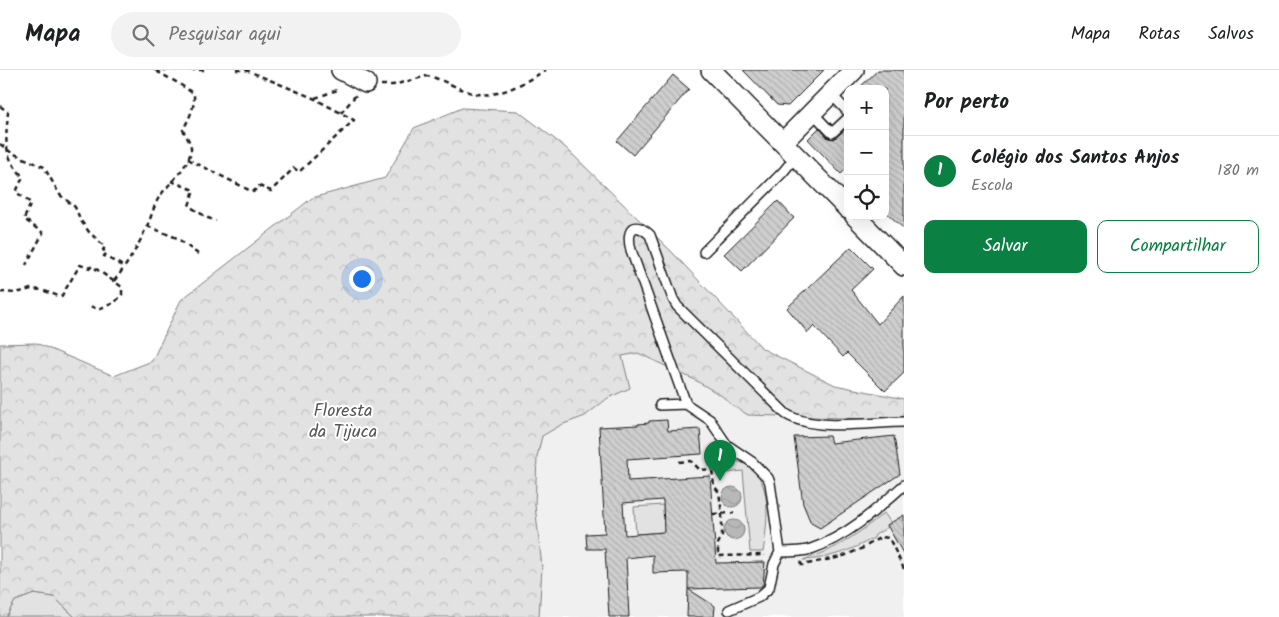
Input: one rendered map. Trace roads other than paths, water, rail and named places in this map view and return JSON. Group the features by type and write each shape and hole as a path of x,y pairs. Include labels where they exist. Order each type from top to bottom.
{"street":[{"path":"711,70 844,205"},
{"path":"783,142 854,70"},
{"path":"859,220 904,266"}],"lane":[{"path":"830,94 844,108"},
{"path":"812,112 832,133 844,122"},
{"path":"704,252 783,172 796,156"},
{"path":"686,404 631,250 628,239 633,228 638,227 650,235 677,306 786,414 800,421 819,423 904,422"},
{"path":"660,405 686,404 710,420 727,445 752,462 768,478 770,483 778,555 769,588 764,594 729,610"},
{"path":"778,555 806,550 831,540 861,523 904,485"}],"water":[{"path":"732,487 739,490 742,497 739,504 732,507 725,504 722,497 725,490"},
{"path":"734,520 741,523 744,530 741,537 734,540 727,537 724,530 727,523"}],"place":[{"name":"Colégio dos Santos Anjos","path":"720,481"}],"park label":[{"name":"Floresta da Tijuca","path":"343,421"}]}
